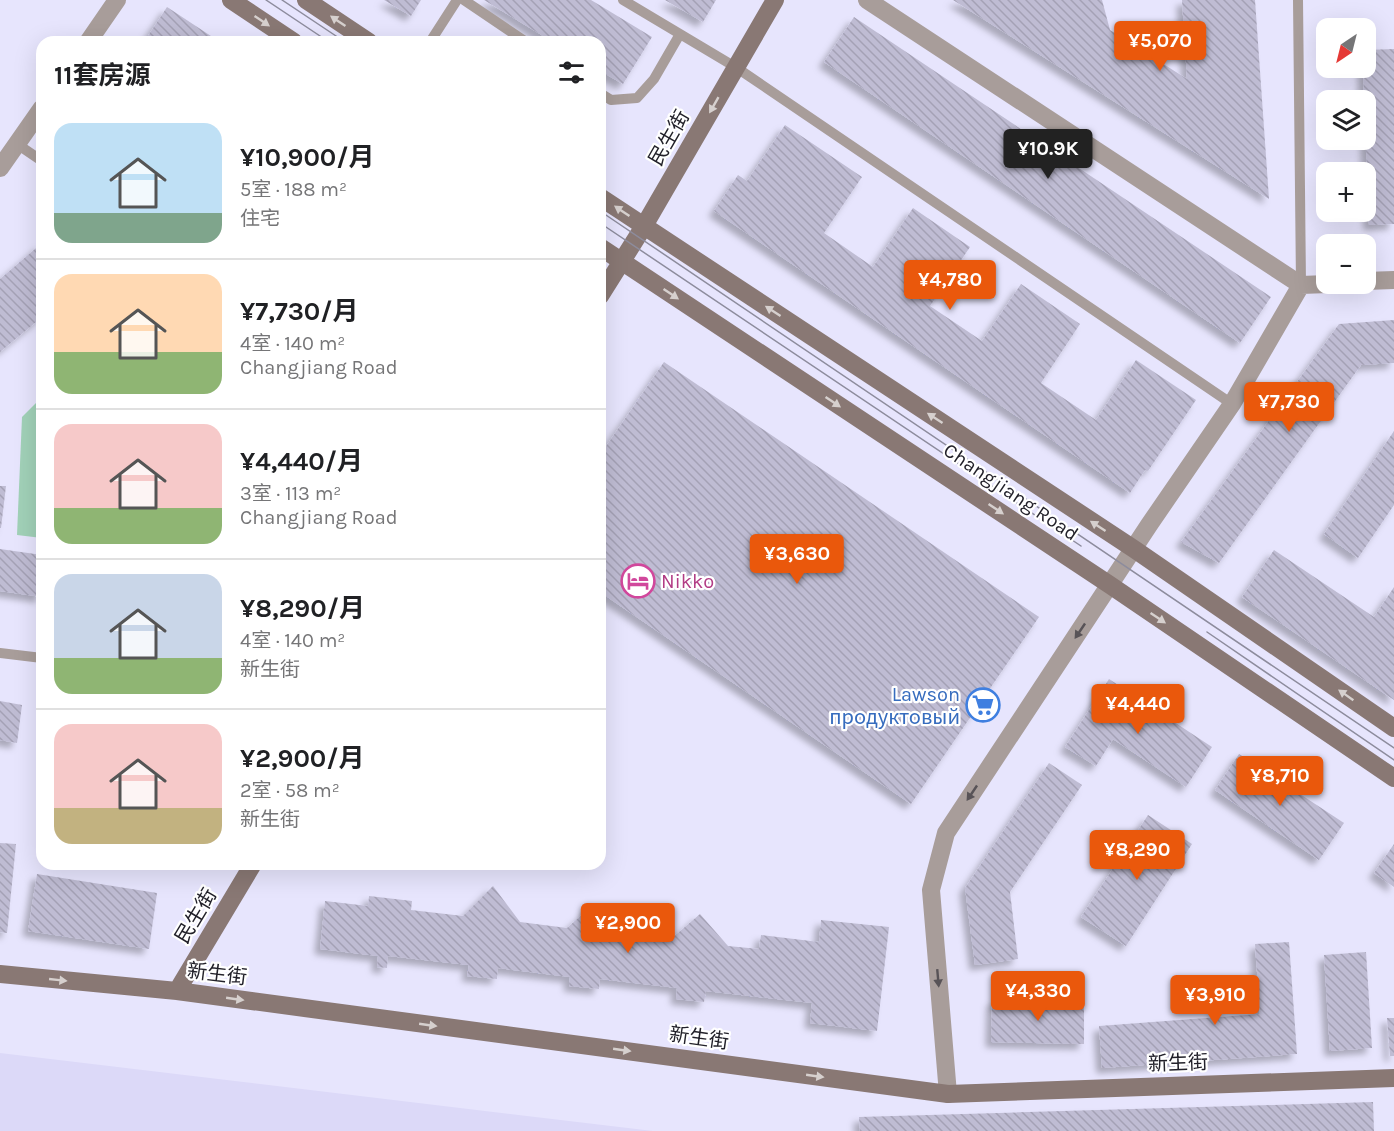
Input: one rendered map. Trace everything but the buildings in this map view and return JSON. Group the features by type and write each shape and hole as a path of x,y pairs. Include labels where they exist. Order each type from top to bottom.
{"main road":[{"path":"231,0 285,36"},
{"path":"306,0 360,36"},
{"name":"民生街","path":"606,287 775,0"},
{"name":"Changjiang Road","path":"606,200 1129,557 1394,728"},
{"name":"Changjiang Road","path":"606,251 1110,585 1394,778"},
{"name":"民生街","path":"177,991 250,870"},
{"name":"新生街","path":"0,974 177,991 948,1094 1394,1078"}],"street":[{"path":"92,36 117,0"},
{"path":"867,0 1301,285 1316,284"},
{"path":"0,168 36,117"},
{"path":"1376,281 1394,280"},
{"path":"948,1094 931,890 946,833 1232,404 1301,285"}],"lane":[{"path":"434,36 457,0"},
{"path":"465,0 517,36"},
{"path":"623,0 737,68 1232,404"},
{"path":"1298,0 1301,285"},
{"path":"606,97 611,100 637,98 654,79 680,34"},
{"path":"17,144 36,157"},
{"path":"0,653 36,657"}],"shaded area":[{"path":"0,1053 653,1131 0,1131"}],"green space":[{"path":"36,403 36,537 17,535 22,417"}],"tram line":[{"path":"266,0 320,36"},
{"path":"282,0 336,36"},
{"path":"606,215 1394,748"},
{"path":"606,227 1081,546"},
{"path":"1207,632 1394,760"}],"place":[{"name":"Nikko","path":"638,581"},
{"name":"Lawson продуктовый","path":"983,705"}]}
